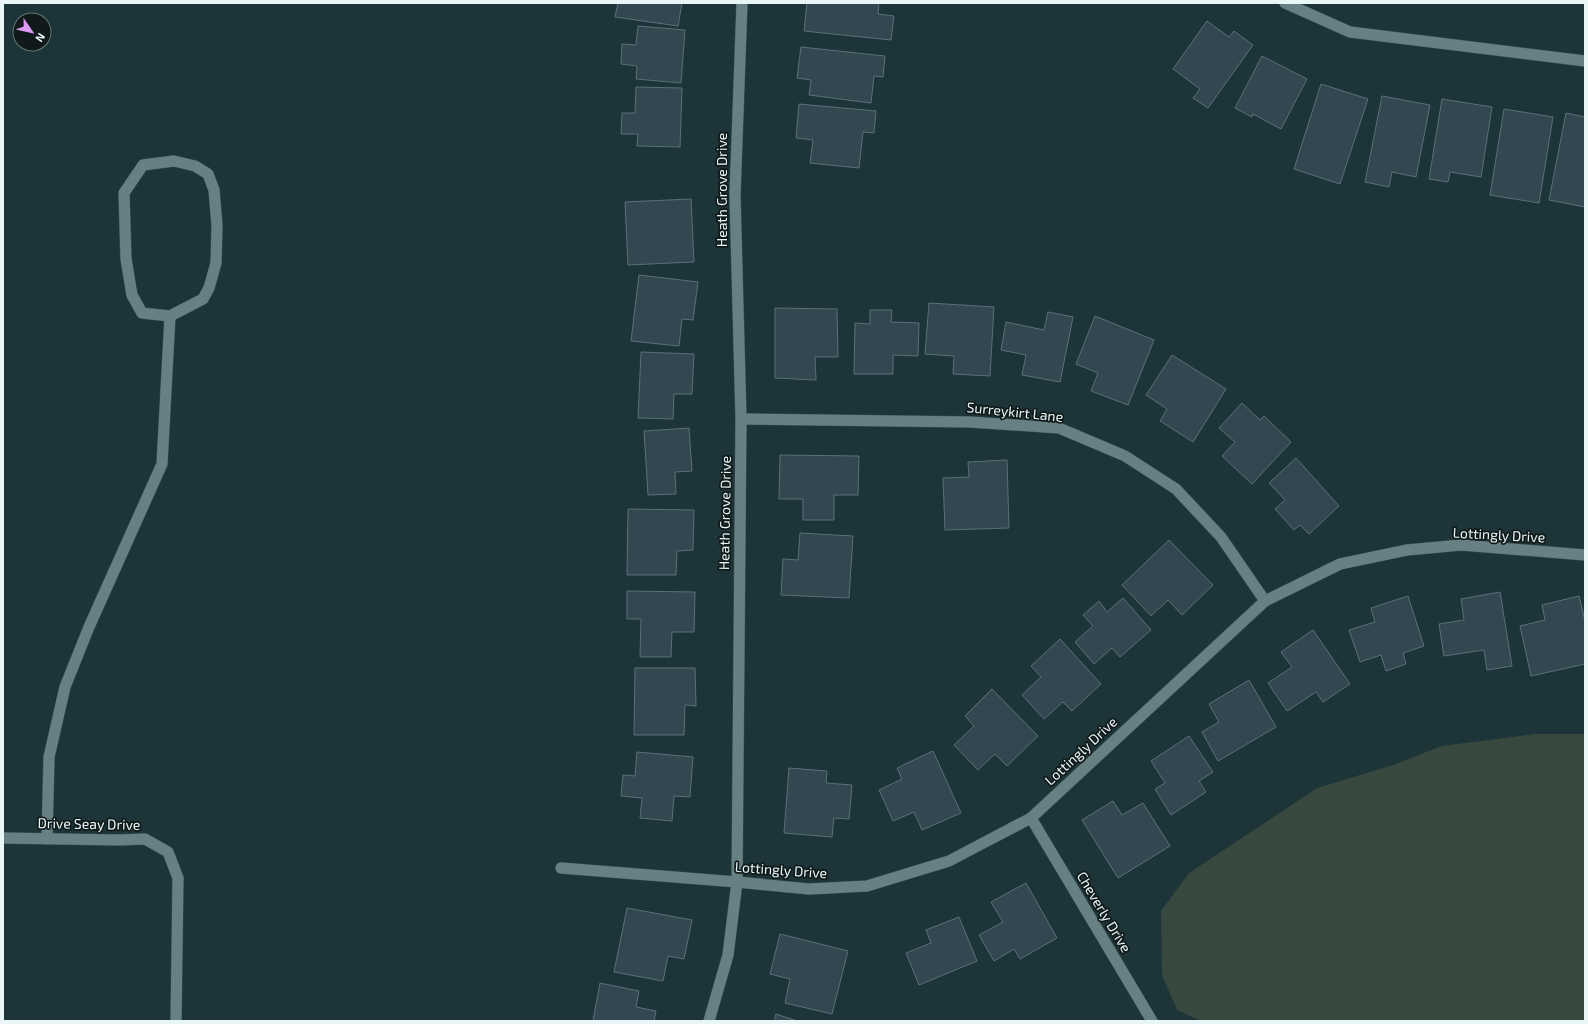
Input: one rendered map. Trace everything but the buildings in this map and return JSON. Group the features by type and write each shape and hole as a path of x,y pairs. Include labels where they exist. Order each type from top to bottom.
{"street":[{"name":"Heath Grove Drive","path":"709,1021 728,955 737,882 741,419 735,195 742,3"},
{"path":"1285,3 1350,32 1585,61"},
{"path":"174,162 195,166 208,174 214,190 217,226 216,263 209,288 203,299 170,316 142,314 132,295 126,260 124,193 143,166 174,162"},
{"path":"47,839 49,757 64,687 89,627 162,464 170,316"},
{"name":"Surreykirt Lane","path":"741,419 970,422 1059,428 1125,456 1176,489 1221,538 1265,601"},
{"name":"Lottingly Drive","path":"561,868 809,889 867,886 949,861 1031,818 1265,601 1340,564 1407,550 1461,545 1585,555"},
{"name":"Cheverly Drive","path":"1031,818 1152,1021"},
{"name":"Drive Seay Drive","path":"3,838 144,839 168,852 178,878 176,1021"}],"green space":[{"path":"1535,734 1585,734 1585,1021 1201,1021 1177,1010 1162,975 1161,911 1189,873 1317,788 1393,765 1442,746"}]}
